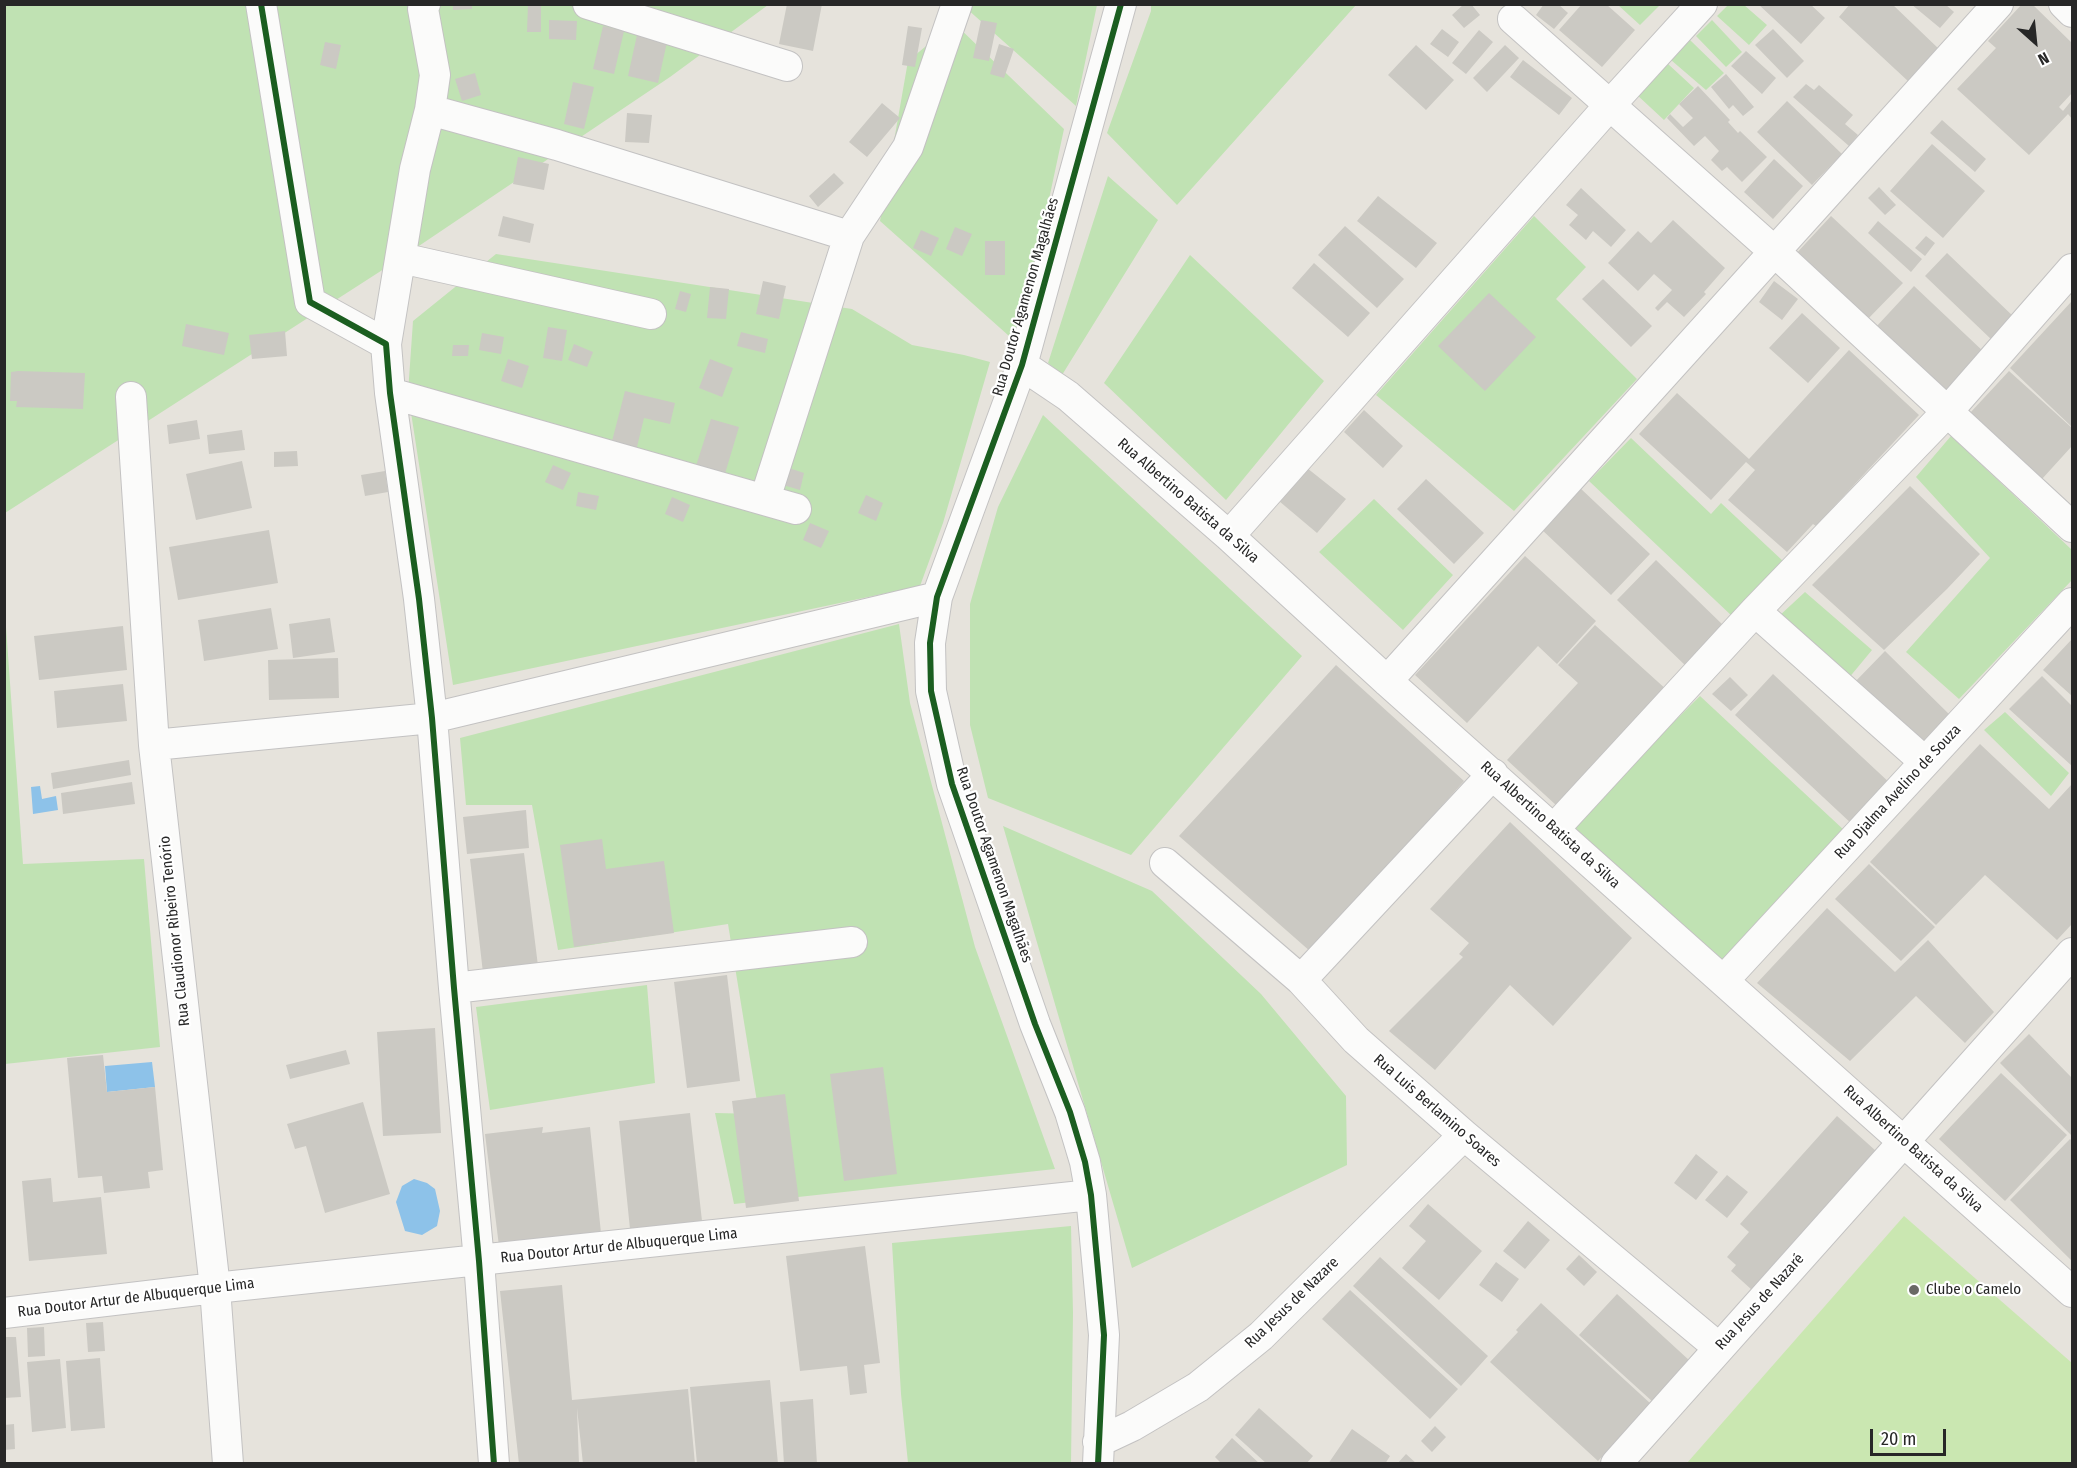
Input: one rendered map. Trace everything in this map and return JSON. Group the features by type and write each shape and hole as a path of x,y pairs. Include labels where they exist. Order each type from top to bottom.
{"street":[{"path":"261,4 310,302 386,344"},
{"path":"425,4 423,9 435,75 430,110 415,169 386,344 390,393 419,599 432,718 453,988 479,1261 494,1464"},
{"path":"588,4 787,66"},
{"path":"765,499 849,236 908,147 957,4"},
{"name":"Rua Doutor Agamenon Magalhães","path":"1098,1453 1104,1335 1091,1195 1085,1162 1070,1112 1035,1024 951,784 931,691 930,643 937,597 1022,365 1121,4"},
{"path":"1229,536 1702,4"},
{"path":"1387,681 1998,4"},
{"path":"2064,4 2073,12"},
{"path":"1513,19 1775,252 2073,527"},
{"path":"430,110 557,145 849,236"},
{"path":"401,258 651,314"},
{"path":"1554,829 1755,611 1947,412 2073,269"},
{"name":"Rua Albertino Batista da Silva","path":"1022,365 1068,396 1229,536 1387,681 2073,1293"},
{"path":"390,393 796,509"},
{"name":"Rua Claudionor Ribeiro Tenório","path":"131,397 154,745 215,1288 228,1464"},
{"path":"154,745 432,718 937,597"},
{"name":"Rua Djalma Avelino de Souza","path":"1724,980 2073,603"},
{"path":"1755,611 1925,762"},
{"path":"1301,980 1493,774"},
{"name":"Rua Luis Berlamino Soares","path":"1165,863 1301,980 1356,1040 1464,1135 1719,1348"},
{"path":"453,988 852,942"},
{"name":"Rua Jesus de Nazaré","path":"1616,1464 2073,953"},
{"name":"Rua Jesus de Nazare","path":"1098,1453 1132,1426 1198,1387 1261,1336 1464,1135"},
{"name":"Rua Doutor Artur de Albuquerque Lima","path":"4,1313 215,1288 1091,1195"}],"green space":[{"path":"969,4 1097,5 1076,106 966,8"},
{"path":"1151,4 1356,5 1177,205 1107,133 1151,11"},
{"path":"5,5 768,5 670,77 401,258 5,513"},
{"path":"1618,5 1660,5 1640,25"},
{"path":"1728,5 1744,5 1767,25 1749,45 1717,16"},
{"path":"1712,20 1742,52 1726,67 1696,36"},
{"path":"954,23 1064,129 1018,344 880,221 908,61"},
{"path":"1690,40 1724,73 1706,90 1671,60"},
{"path":"1667,63 1694,88 1664,120 1636,94"},
{"path":"1108,176 1158,220 1062,375 1048,363"},
{"path":"1534,216 1586,267 1556,299 1637,379 1514,511 1376,395"},
{"path":"496,254 852,309 912,345 990,362 943,523 920,586 453,685 408,393 413,321"},
{"path":"1190,255 1324,381 1226,500 1104,383"},
{"path":"1043,415 1302,656 1131,855 988,798 970,725 970,604 998,507"},
{"path":"1951,436 2072,550 2072,580 1959,699 1906,652 1990,558 1916,477"},
{"path":"1631,438 1711,514 1721,503 1784,562 1733,617 1589,481"},
{"path":"1374,499 1453,575 1403,630 1319,552"},
{"path":"1805,592 1872,650 1848,679 1778,617"},
{"path":"4,599 23,864 144,859 160,1047 5,1064"},
{"path":"899,624 910,703 975,947 1055,1169 734,1204 715,1113 759,1114 728,924 558,950 532,805 466,805 460,738"},
{"path":"1700,696 1845,831 1722,964 1569,826"},
{"path":"2005,712 2069,773 2051,796 1984,730"},
{"path":"1003,826 1152,891 1261,994 1346,1096 1347,1165 1132,1268"},
{"path":"647,985 655,1083 490,1110 476,1007"},
{"name":"Clube o Camelo","path":"1904,1216 2072,1363 2072,1463 1687,1463"},
{"path":"1071,1226 1073,1313 1071,1463 908,1463 901,1394 892,1243"}],"water":[{"path":"40,786 42,799 56,796 58,810 33,814 31,787"},
{"path":"152,1062 155,1087 107,1092 105,1066"},
{"path":"414,1179 427,1183 435,1189 440,1211 437,1226 422,1235 405,1231 396,1202 402,1186"}],"building":[{"path":"453,4 472,4 472,9 453,10"},
{"path":"528,4 541,4 541,32 527,32"},
{"path":"787,4 822,4 813,51 779,44"},
{"path":"1464,4 1471,4 1480,15 1464,28 1452,15"},
{"path":"1544,4 1558,4 1568,13 1554,29 1536,15"},
{"path":"1582,4 1606,4 1635,30 1602,67 1559,30"},
{"path":"1758,4 1810,4 1825,18 1801,44"},
{"path":"1850,4 1892,4 1940,50 1909,82 1839,17"},
{"path":"1911,4 1945,4 1954,12 1940,28"},
{"path":"2022,4 2032,4 2072,43 2072,93 2059,107 2063,111 2072,100 2072,119 2068,114 2029,155 1957,89 1996,48 1988,41"},
{"path":"549,20 577,21 576,40 549,39"},
{"path":"981,20 997,23 989,61 973,58"},
{"path":"603,26 624,31 614,74 593,69"},
{"path":"908,26 922,28 915,67 902,65"},
{"path":"1442,29 1459,42 1448,57 1430,44"},
{"path":"1773,29 1804,61 1787,78 1755,45"},
{"path":"1479,30 1493,42 1466,74 1452,63"},
{"path":"637,35 667,42 658,83 628,76"},
{"path":"325,42 341,45 336,69 320,65"},
{"path":"999,44 1014,49 1004,78 990,74"},
{"path":"1416,45 1454,80 1426,110 1388,75"},
{"path":"1505,45 1519,58 1487,92 1473,78"},
{"path":"1746,51 1776,78 1762,94 1731,66"},
{"path":"1523,60 1572,98 1559,115 1510,77"},
{"path":"475,73 481,95 462,101 455,79"},
{"path":"1726,74 1754,107 1743,116 1733,105 1729,109 1711,87"},
{"path":"573,82 594,87 584,129 564,124"},
{"path":"1806,84 1814,90 1819,85 1853,115 1845,124 1858,135 1849,146 1793,97"},
{"path":"1698,86 1730,120 1728,122 1738,133 1740,131 1767,157 1742,182 1727,167 1722,171 1711,160 1719,151 1705,136 1694,146 1667,118 1670,114 1683,127 1693,118 1679,104"},
{"path":"1787,101 1842,154 1812,185 1757,132"},
{"path":"882,103 900,118 867,157 849,142"},
{"path":"627,113 652,115 649,143 625,142"},
{"path":"1942,120 1986,159 1975,172 1930,133"},
{"path":"1932,144 1985,191 1943,238 1890,191"},
{"path":"518,157 549,164 544,190 513,184"},
{"path":"1774,159 1803,186 1773,219 1744,192"},
{"path":"834,173 844,183 818,207 809,196"},
{"path":"1879,187 1896,205 1885,215 1868,198"},
{"path":"1581,188 1626,230 1611,247 1593,231 1586,240 1569,225 1578,215 1566,205"},
{"path":"1378,196 1437,243 1416,268 1357,221"},
{"path":"503,216 534,224 530,243 498,236"},
{"path":"1831,216 1903,283 1864,323 1793,257"},
{"path":"1673,220 1725,268 1704,292 1706,294 1684,317 1667,302 1658,311 1655,308 1672,290 1654,274 1638,291 1608,263 1638,231 1651,243"},
{"path":"1878,221 1922,259 1911,272 1868,233"},
{"path":"1345,226 1404,279 1377,308 1318,255"},
{"path":"955,227 972,234 962,256 946,249"},
{"path":"921,230 939,238 931,256 913,248"},
{"path":"1926,236 1935,243 1925,256 1915,248"},
{"path":"985,241 1005,241 1005,275 985,275"},
{"path":"1947,253 2015,318 1993,341 1925,276"},
{"path":"1314,263 1370,313 1348,337 1292,288"},
{"path":"1603,279 1652,326 1631,347 1582,299"},
{"path":"763,281 786,286 779,319 756,314"},
{"path":"1774,281 1798,299 1782,320 1759,302"},
{"path":"1914,286 1985,353 1947,393 1876,327"},
{"path":"710,287 729,289 726,319 707,318"},
{"path":"680,291 691,294 686,312 675,309"},
{"path":"1489,293 1536,337 1485,391 1438,346"},
{"path":"2072,303 2072,427 2010,368"},
{"path":"1802,313 1840,348 1808,383 1769,348"},
{"path":"186,324 229,333 224,355 182,346"},
{"path":"548,327 567,330 562,361 543,358"},
{"path":"285,331 287,356 252,359 249,335"},
{"path":"741,332 768,339 765,353 737,346"},
{"path":"482,333 504,337 501,354 479,350"},
{"path":"574,344 593,352 587,367 568,360"},
{"path":"453,345 469,345 468,356 452,356"},
{"path":"1849,350 1919,415 1816,526 1813,524 1787,552 1728,500 1755,470 1746,462 1711,500 1639,434 1677,393 1749,459"},
{"path":"508,359 529,366 522,388 501,381"},
{"path":"710,359 733,368 722,397 699,388"},
{"path":"2009,371 2072,428 2072,446 2042,479 1970,413"},
{"path":"11,372 85,373 83,409 16,407 17,401 10,401"},
{"path":"625,391 675,403 670,424 644,418 636,451 611,445"},
{"path":"1364,410 1403,446 1383,468 1344,432"},
{"path":"711,419 739,427 724,477 695,469"},
{"path":"197,420 200,439 169,444 167,425"},
{"path":"242,430 245,450 209,454 207,435"},
{"path":"297,451 298,466 274,467 274,452"},
{"path":"242,461 252,508 196,520 186,474"},
{"path":"553,465 571,473 563,490 545,482"},
{"path":"789,468 804,473 800,490 783,485"},
{"path":"1307,468 1346,499 1317,533 1279,501"},
{"path":"385,471 388,492 365,496 361,475"},
{"path":"1426,479 1484,533 1454,564 1397,509"},
{"path":"1910,486 1980,554 1884,650 1812,585"},
{"path":"1579,487 1650,554 1611,595 1540,528"},
{"path":"578,492 599,496 596,510 576,506"},
{"path":"866,495 883,503 876,521 858,513"},
{"path":"672,497 690,505 683,522 665,514"},
{"path":"810,523 829,531 821,548 803,540"},
{"path":"269,530 278,583 178,600 169,547"},
{"path":"1525,556 1596,621 1557,664 1538,646 1467,723 1415,675"},
{"path":"1656,560 1725,627 1687,667 1617,600"},
{"path":"271,608 278,649 204,661 198,620"},
{"path":"330,618 335,652 293,658 289,624"},
{"path":"1595,625 1668,691 1557,806 1507,760 1578,683 1558,665"},
{"path":"123,626 127,670 39,680 34,636"},
{"path":"2072,639 2072,696 2043,670"},
{"path":"1885,651 1953,718 1924,749 1852,685"},
{"path":"338,658 339,698 269,700 268,660"},
{"path":"1336,665 1464,781 1311,952 1179,836"},
{"path":"1773,674 1892,785 1853,825 1735,715"},
{"path":"2042,676 2072,706 2072,766 2009,709"},
{"path":"1730,677 1748,695 1731,711 1712,694"},
{"path":"123,684 127,721 57,728 54,691"},
{"path":"1980,744 2049,809 2072,784 2072,924 2057,940 1985,875 1936,925 1870,862"},
{"path":"129,760 131,775 53,789 51,773"},
{"path":"132,782 135,804 63,814 61,793"},
{"path":"526,810 529,848 467,854 463,817"},
{"path":"1510,822 1632,938 1553,1026 1510,985 1435,1070 1389,1031 1463,957 1459,954 1469,943 1430,909"},
{"path":"602,839 606,869 664,861 674,933 574,947 560,845"},
{"path":"524,853 538,966 483,973 470,859"},
{"path":"1869,864 1935,927 1901,961 1835,899"},
{"path":"1827,908 1895,972 1928,940 1994,1012 1965,1043 1916,996 1850,1061 1757,983"},
{"path":"727,975 740,1081 687,1088 674,982"},
{"path":"435,1028 441,1133 383,1136 377,1032"},
{"path":"2029,1034 2072,1078 2072,1136 2000,1063"},
{"path":"346,1050 350,1064 290,1079 286,1065"},
{"path":"103,1055 107,1092 155,1087 163,1170 148,1172 150,1188 104,1193 102,1176 78,1178 67,1058"},
{"path":"883,1067 897,1174 844,1181 830,1074"},
{"path":"2001,1073 2067,1135 2005,1201 1939,1139"},
{"path":"785,1094 799,1201 746,1208 732,1101"},
{"path":"363,1102 390,1194 325,1213 306,1146 295,1149 287,1124"},
{"path":"690,1113 702,1221 630,1229 619,1121"},
{"path":"1837,1116 1876,1151 1752,1290 1731,1271 1736,1265 1727,1257 1749,1232 1740,1224"},
{"path":"543,1127 542,1133 590,1127 601,1233 499,1246 485,1134"},
{"path":"2070,1139 2072,1141 2072,1261 2010,1200"},
{"path":"1696,1154 1718,1172 1696,1200 1674,1183"},
{"path":"1727,1175 1748,1192 1727,1218 1705,1200"},
{"path":"51,1178 53,1202 101,1197 107,1254 29,1261 22,1181"},
{"path":"1428,1204 1482,1251 1439,1300 1402,1268 1426,1241 1409,1226"},
{"path":"1528,1221 1550,1240 1525,1269 1503,1251"},
{"path":"865,1246 880,1363 864,1365 867,1393 850,1395 847,1366 800,1371 786,1256"},
{"path":"1579,1255 1597,1272 1584,1286 1566,1269"},
{"path":"1380,1257 1488,1356 1461,1386 1353,1286"},
{"path":"1496,1262 1519,1279 1502,1302 1479,1285"},
{"path":"562,1285 572,1400 688,1389 695,1464 583,1464 577,1408 579,1464 519,1464 500,1291"},
{"path":"1350,1290 1458,1389 1430,1419 1322,1319"},
{"path":"1617,1294 1690,1361 1653,1402 1579,1335"},
{"path":"1541,1303 1651,1404 1598,1461 1490,1362"},
{"path":"103,1322 105,1351 88,1352 86,1323"},
{"path":"44,1327 45,1356 28,1357 27,1328"},
{"path":"4,1337 16,1337 21,1397 4,1398"},
{"path":"100,1358 105,1428 71,1431 66,1361"},
{"path":"60,1359 66,1428 32,1432 27,1362"},
{"path":"770,1380 778,1464 697,1464 690,1387"},
{"path":"813,1399 817,1464 784,1464 780,1402"},
{"path":"1259,1408 1313,1456 1306,1464 1267,1464 1235,1435"},
{"path":"14,1424 15,1449 4,1450 4,1425"},
{"path":"1435,1426 1446,1437 1432,1452 1421,1441"},
{"path":"1352,1429 1390,1456 1385,1464 1328,1464"},
{"path":"1232,1438 1260,1464 1222,1464 1215,1457"},
{"path":"1406,1454 1417,1464 1397,1464"}],"cycle path":[{"path":"261,4 310,302 386,344 390,393 419,599 432,718 479,1261 494,1464"},
{"path":"1098,1464 1104,1335 1091,1195 1085,1162 1070,1112 1035,1024 952,784 931,691 930,643 937,597 1022,365 1121,4"}],"place":[{"name":"Clube o Camelo","path":"1914,1290"}]}
